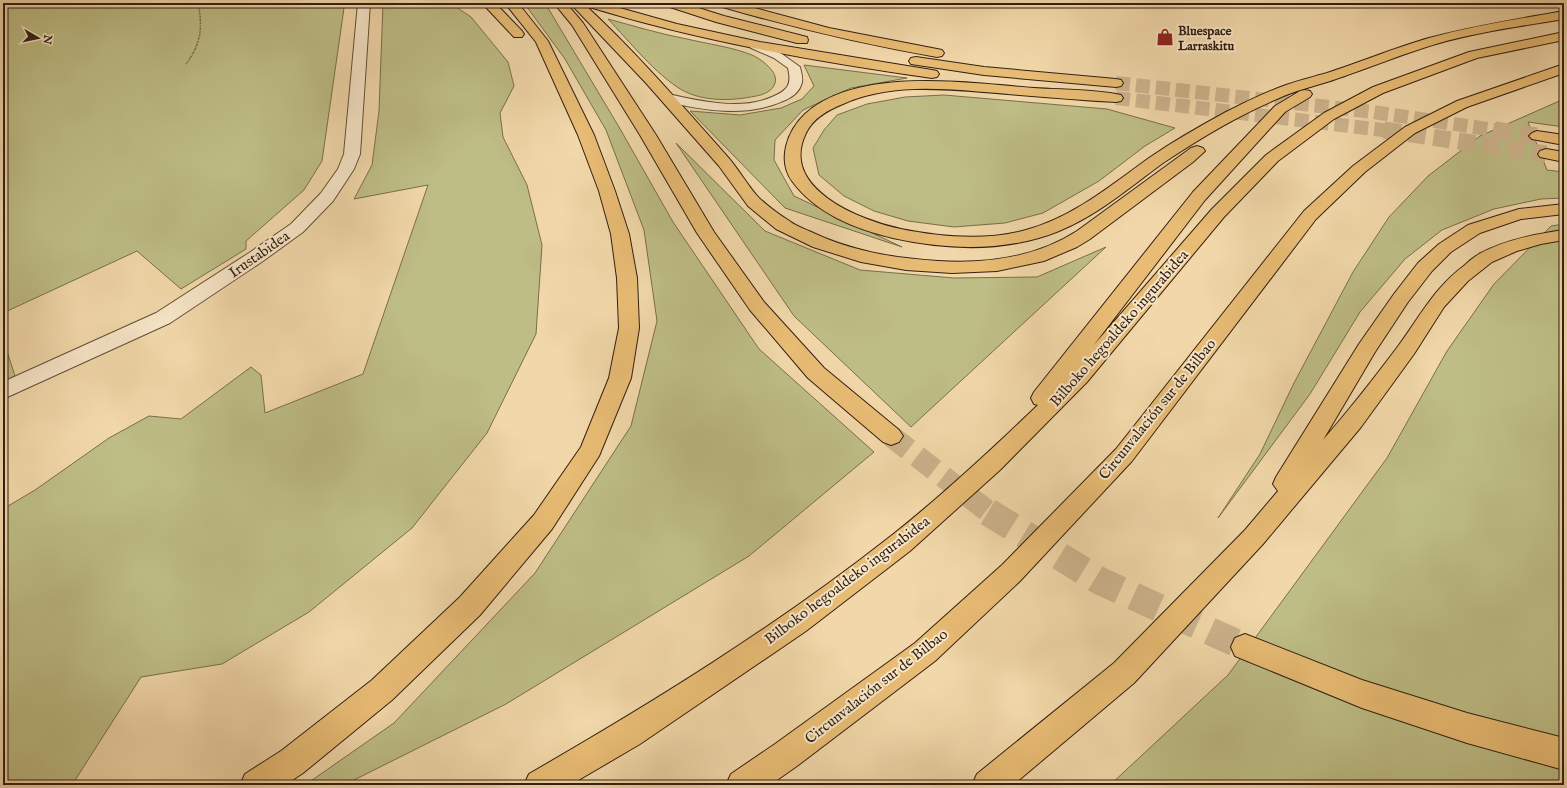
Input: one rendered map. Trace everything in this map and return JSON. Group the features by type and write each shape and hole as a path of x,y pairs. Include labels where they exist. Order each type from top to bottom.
{"highway":[{"path":"488,3 501,14 562,82"},
{"path":"256,785 292,762 382,690 470,606 543,522 591,450 620,378 629,328 627,278 620,234 607,191 586,135 562,82 542,41 520,12 511,3"},
{"path":"560,3 577,23 648,136 706,233 757,306 816,373 891,436"},
{"path":"576,3 668,98 729,168 754,202 780,223 816,243 854,255 896,263 927,267 970,268 1006,265 1043,255 1071,243 1200,149 1260,101"},
{"path":"590,3 650,20 756,46 900,69 1116,90"},
{"path":"672,3 720,19 778,35 817,43"},
{"path":"723,3 791,23 890,45 983,61 1076,74 1116,90"},
{"path":"1116,90 908,85 868,91 838,99 817,112 800,128 795,140 792,157 795,175 812,194 832,208 865,224 900,234 945,240 990,242 1031,234 1064,222 1094,206 1193,137 1260,101 1293,87 1338,74 1368,62 1442,39 1499,26 1564,16"},
{"name":"Bilboko hegoaldeko ingurabidea","path":"540,785 629,733 796,622 901,543 992,464 1079,377 1218,213 1272,158 1329,116 1378,90 1474,55 1564,36"},
{"path":"832,46 934,64 1116,90"},
{"path":"1536,78 1564,68"},
{"path":"1536,78 1564,73"},
{"path":"992,464 1107,313 1199,196 1280,109 1338,74"},
{"name":"Circunvalación sur de Bilbao","path":"742,785 786,755 925,652 1011,573 1124,455 1310,215 1359,169 1410,130 1462,104 1536,78"},
{"path":"1537,136 1564,140"},
{"path":"1546,154 1564,157"},
{"path":"1254,537 1366,348 1425,267 1445,248 1474,229 1519,214 1564,209"},
{"path":"988,785 1124,673 1254,537 1353,421 1407,349 1437,303 1461,277 1485,258 1511,247 1539,239 1564,235"},
{"path":"1245,647 1362,694 1467,728 1564,754"}],"street":[{"name":"Irustabidea","path":"3,391 163,318 256,258 297,228 327,197 346,169 352,154 364,3"}],"lane":[{"path":"668,98 698,104 752,108 773,102 790,92 796,79 794,67 778,56 756,46"}],"path":[{"path":"186,64 200,43 202,21 198,3"}],"shaded area":[{"path":"3,3 339,3 344,8 322,161 304,190 246,241 246,249 181,289 137,251 3,313"},
{"path":"383,3 450,3 471,17 508,62 514,86 500,113 503,137 527,185 542,245 536,334 487,433 412,528 309,612 222,664 141,677 72,785 3,785 3,509 35,490 109,438 149,416 181,419 251,367 261,375 265,413 363,374 428,185 354,199 372,165 379,111"},
{"path":"524,3 545,3 619,127 673,222 759,349 874,452 749,556 506,704 344,785 305,785 394,723 535,573 631,426 657,321 644,230 606,130 565,59"},
{"path":"608,19 667,35 728,48 752,55 772,70 776,79 774,86 762,95 737,99 699,97 691,94 672,84 662,76"},
{"path":"804,65 907,78 851,88 803,110 775,140 774,160 794,196 902,247 785,208 690,111 740,115 781,108 802,99 814,86"},
{"path":"944,95 1107,109 1175,128 1145,146 1099,181 1043,213 1005,223 954,227 908,221 874,211 844,196 819,175 813,148 824,130 837,115 867,104 905,97"},
{"path":"1564,99 1564,127 1528,122 1547,170 1564,172 1564,198 1541,199 1494,209 1442,230 1405,259 1360,312 1310,394 1218,518 1260,454 1294,383 1353,272 1389,217 1428,176 1480,136"},
{"path":"676,143 765,231 860,270 954,278 1037,277 1106,247 911,427 794,316"},
{"path":"1564,224 1564,785 1110,785 1228,675 1387,458 1447,351 1494,284 1551,226"},
{"path":"3,339 15,376 3,382"}],"tunnel":[{"path":"1116,83 1373,112 1502,131"},
{"path":"1116,98 1390,131"},
{"path":"1384,130 1390,131"},
{"path":"1495,130 1502,131"},
{"path":"1390,131 1546,154"},
{"path":"1502,131 1537,136"},
{"path":"891,436 990,513"},
{"path":"988,512 1100,581 1245,647"}],"place":[{"name":"Bluespace Larraskitu","path":"1165,37"}]}
